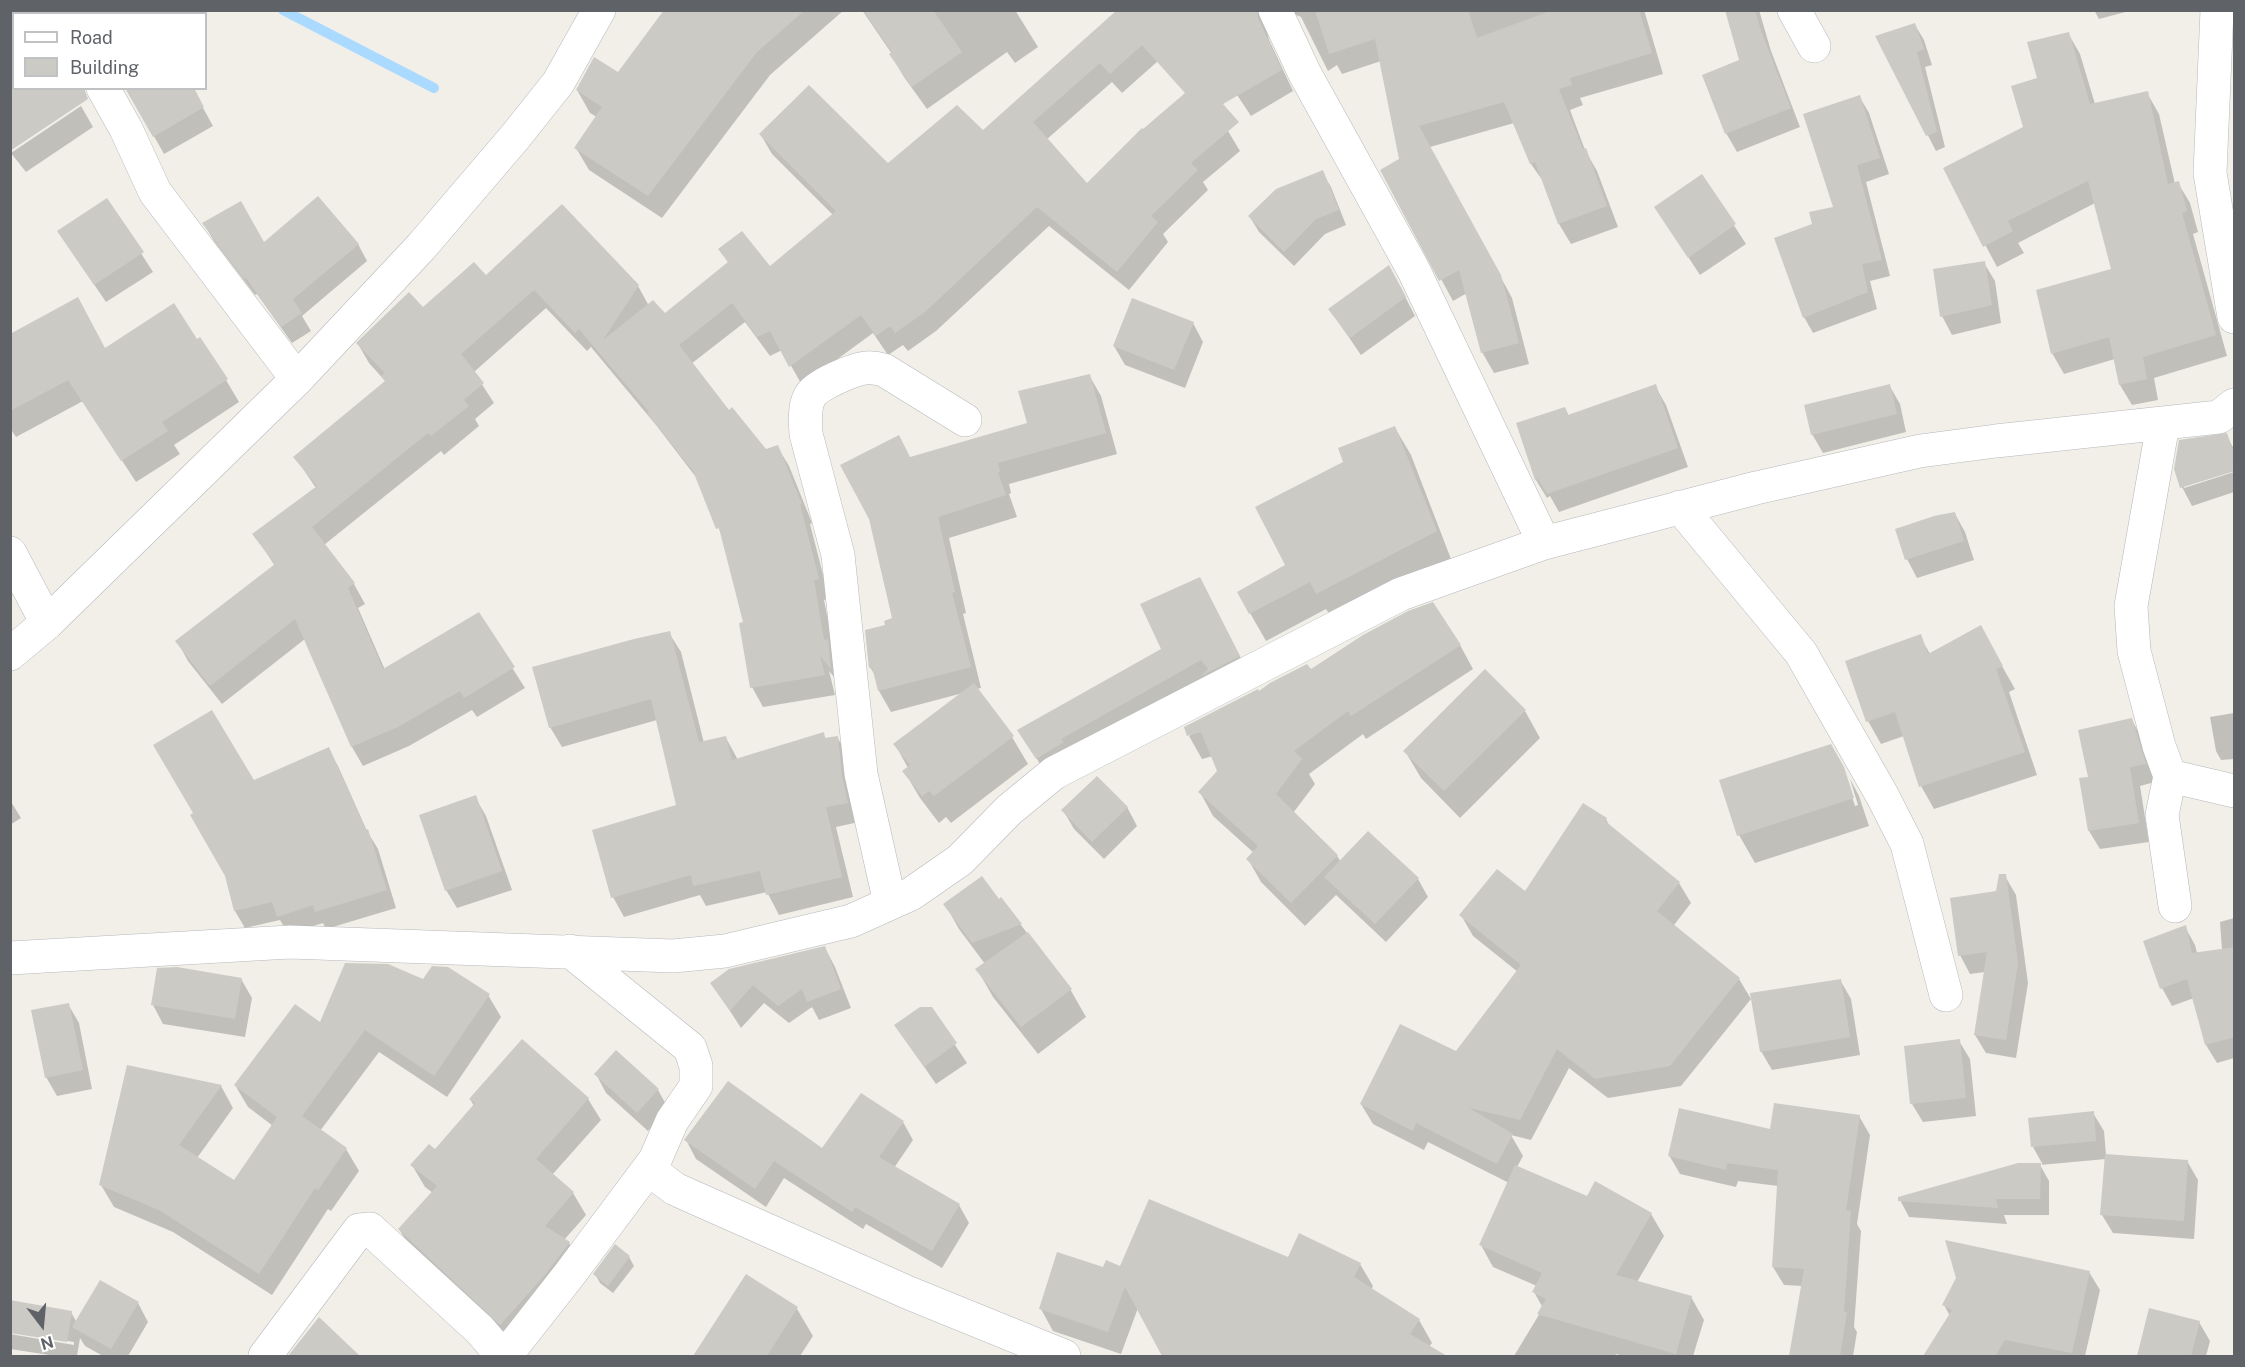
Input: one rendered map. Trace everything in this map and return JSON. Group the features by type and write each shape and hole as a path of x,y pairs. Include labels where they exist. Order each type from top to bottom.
{"street":[{"path":"10,654 47,622 297,379 420,247 515,137 558,83 599,10"},
{"path":"1275,10 1305,74 1413,269 1544,543"},
{"path":"1794,10 1814,46"},
{"path":"2217,10 2210,173 2235,317"},
{"path":"104,90 126,129 155,192 297,379"},
{"path":"890,903 861,774 837,555 806,434 804,415 809,397 815,389 863,368 874,368 893,375 964,420"},
{"path":"10,958 290,942 673,956 725,951 851,921 911,894 960,860 1009,810 1054,773 1401,594 1544,543 1680,507 1920,452 1996,441 2219,417 2235,405"},
{"path":"2163,424 2131,606 2134,651 2170,776 2162,815 2175,906"},
{"path":"1680,507 1801,653 1882,795 1907,844 1946,994"},
{"path":"10,553 47,622"},
{"path":"2170,776 2235,791"},
{"path":"265,1356 359,1230 370,1229 480,1330 498,1351 510,1350 569,1275 654,1160 672,1121 696,1086 696,1066 690,1048 570,951"},
{"path":"654,1160 655,1170 659,1177 675,1189 909,1293 1064,1356"}],"building":[{"path":"664,10 805,10 757,52 648,196 574,148 602,107 576,90 594,57 618,72"},
{"path":"863,10 933,10 962,52 912,87 889,54 892,52"},
{"path":"1117,10 1257,10 1258,18 1282,70 1223,104 1239,122 1191,163 1198,170 1151,216 1158,222 1117,272 1037,207 925,312 895,333 890,326 876,336 861,315 789,367 770,331 757,337 732,303 679,345 729,410 732,407 766,449 778,445 802,504 800,504 819,579 814,580 824,640 828,639 831,669 820,656 825,675 750,688 739,623 743,622 719,528 716,529 693,471 647,413 649,412 579,329 575,333 534,290 461,354 484,383 464,400 469,406 431,436 428,433 312,527 355,583 348,588 383,669 479,612 515,667 464,698 460,691 398,727 351,747 295,619 210,686 175,641 275,564 252,534 317,486 293,457 385,381 381,376 385,373 356,343 409,292 423,307 474,262 486,275 562,204 639,285 603,340 653,300 665,313 728,262 718,249 742,231 770,266 836,211 759,134 809,85 888,163 957,105 983,130","holes":["1142,45 1185,93 1142,128 1087,183 1033,122 1100,63 1110,74"]},
{"path":"1315,10 1468,10 1477,38 1553,10 1639,10 1652,53 1570,78 1572,85 1559,89 1583,149 1586,148 1607,206 1558,224 1535,162 1530,164 1504,102 1419,126 1501,275 1519,343 1481,353 1459,270 1439,281 1380,170 1399,159 1375,39 1329,54"},
{"path":"1725,10 1755,10 1791,108 1725,134 1702,75 1739,60"},
{"path":"1915,23 1924,49 1917,52 1937,132 1926,136 1875,36"},
{"path":"2069,32 2090,104 2148,91 2168,184 2179,181 2187,211 2182,213 2216,335 2143,357 2147,379 2119,385 2109,337 2051,354 2036,290 2111,269 2088,181 2008,221 2013,231 1983,247 1943,168 2023,127 2011,86 2037,78 2027,42"},
{"path":"10,88 12,90 85,90 88,99 10,151"},
{"path":"126,90 195,90 204,107 153,137"},
{"path":"1860,95 1880,158 1857,165 1882,260 1862,264 1868,292 1803,318 1774,238 1812,224 1809,212 1833,207 1803,114"},
{"path":"1323,170 1339,210 1316,219 1284,252 1248,216 1276,189"},
{"path":"1702,174 1736,224 1688,258 1654,207"},
{"path":"318,196 359,244 293,299 302,313 281,327 202,223 241,201 264,242"},
{"path":"107,198 144,252 94,285 57,231"},
{"path":"1985,261 1992,305 1940,317 1933,269"},
{"path":"1389,265 1406,297 1350,338 1328,309"},
{"path":"78,297 105,348 174,303 197,339 200,337 228,379 162,422 168,431 121,461 68,380 10,411 10,334"},
{"path":"1132,298 1194,322 1174,370 1113,346"},
{"path":"1090,374 1106,433 998,463 1000,472 998,473 1006,495 938,517 955,592 952,593 971,667 878,691 872,667 869,668 865,630 885,625 884,621 892,618 869,519 840,465 899,435 910,457 1027,423 1018,391"},
{"path":"1656,384 1678,448 1547,494 1538,479 1535,480 1516,423 1565,407 1568,415"},
{"path":"1890,384 1897,414 1811,435 1804,405"},
{"path":"1395,426 1437,531 1316,594 1310,582 1249,614 1237,592 1285,565 1255,507 1343,462 1338,448"},
{"path":"2227,433 2235,456 2235,471 2180,488 2174,469 2179,440"},
{"path":"1955,512 1964,541 1905,560 1895,529 1934,516"},
{"path":"1200,577 1240,656 1201,676 1208,669 1201,660 1061,739 1064,742 1036,759 1017,730 1161,649 1140,604"},
{"path":"1433,602 1461,645 1351,716 1348,711 1294,751 1302,759 1276,794 1338,855 1291,903 1246,859 1258,846 1198,792 1217,771 1201,732 1187,736 1184,727 1258,689 1259,691 1307,664 1311,669 1363,635 1408,611"},
{"path":"1981,625 2003,666 1996,669 2025,752 1919,787 1895,712 1866,722 1845,661 1921,634 1928,654"},
{"path":"670,631 699,742 726,736 732,760 824,732 825,738 838,736 842,776 848,803 826,807 842,877 766,895 760,871 693,886 691,875 611,898 592,830 676,805 651,699 549,728 532,667"},
{"path":"1485,669 1526,710 1444,791 1403,751"},
{"path":"974,683 1014,736 934,796 929,791 922,796 902,771 910,765 893,744"},
{"path":"212,710 254,780 329,747 366,830 368,829 387,890 315,912 313,905 277,917 272,902 234,911 225,876 190,815 193,813 153,745"},
{"path":"2132,718 2146,764 2130,767 2139,823 2088,831 2079,778 2088,777 2078,730"},
{"path":"1831,744 1844,767 1854,798 1737,836 1719,780"},
{"path":"1097,776 1128,807 1092,842 1061,810"},
{"path":"476,795 502,871 445,891 419,815"},
{"path":"1583,803 1607,818 1605,821 1680,882 1657,911 1740,978 1670,1066 1595,1079 1557,1049 1520,1120 1469,1108 1513,1134 1497,1164 1416,1123 1413,1131 1360,1104 1400,1024 1456,1051 1521,965 1459,915 1497,869 1525,891"},
{"path":"1368,831 1419,878 1375,924 1324,877"},
{"path":"1999,874 2006,874 2018,963 2006,1040 1974,1035 1987,952 1958,956 1950,898 1996,891"},
{"path":"982,876 1022,924 972,943 943,904"},
{"path":"2186,925 2192,953 2235,947 2235,1037 2205,1045 2187,979 2160,989 2143,941"},
{"path":"1028,932 1072,989 1021,1027 975,969"},
{"path":"825,946 841,989 807,1002 802,989 778,1006 753,985 730,1011 710,983 729,969"},
{"path":"345,963 388,964 423,979 432,966 448,967 490,994 434,1076 365,1030 302,1116 347,1148 318,1190 315,1188 259,1274 159,1210 99,1185 127,1065 222,1085 179,1145 234,1180 277,1117 234,1085 295,1004 320,1022"},
{"path":"177,967 242,978 235,1019 151,1005 157,968"},
{"path":"1841,979 1850,1037 1760,1052 1750,993"},
{"path":"69,1003 83,1070 45,1078 31,1010"},
{"path":"920,1007 932,1007 957,1043 924,1067 894,1025"},
{"path":"522,1039 589,1098 536,1159 574,1192 545,1226 570,1242 544,1276 500,1325 398,1229 437,1186 410,1165 429,1144 435,1149 475,1103 469,1099"},
{"path":"1960,1039 1966,1098 1910,1104 1904,1046"},
{"path":"616,1050 659,1089 637,1113 594,1074"},
{"path":"728,1081 822,1148 861,1093 904,1121 879,1157 960,1204 932,1251 855,1207 852,1212 774,1161 755,1189 684,1140"},
{"path":"1774,1103 1860,1115 1846,1210 1851,1211 1844,1312 1847,1312 1840,1356 1789,1356 1804,1269 1772,1267 1778,1170 1727,1163 1726,1170 1668,1156 1679,1108 1770,1129"},
{"path":"2094,1111 2096,1141 2031,1147 2028,1118"},
{"path":"2105,1154 2188,1160 2184,1221 2100,1215"},
{"path":"2018,1163 2041,1163 2040,1199 1996,1199 1998,1208 1898,1201 1898,1197"},
{"path":"1515,1165 1587,1196 1595,1181 1652,1213 1616,1275 1692,1296 1676,1354 1537,1314 1546,1299 1532,1292 1542,1273 1479,1245"},
{"path":"1149,1199 1288,1257 1299,1233 1361,1263 1354,1277 1420,1319 1410,1334 1447,1356 1162,1356 1125,1287 1108,1332 1039,1309 1057,1252 1103,1267 1106,1260 1120,1266"},
{"path":"1945,1240 2090,1271 2072,1353 2005,1340 1995,1356 1923,1356 1952,1310 1942,1305 1956,1278"},
{"path":"615,1244 630,1256 608,1286 593,1274"},
{"path":"746,1274 798,1307 767,1356 693,1356"},
{"path":"100,1280 139,1302 111,1349 72,1327"},
{"path":"10,1300 72,1311 67,1342 10,1333"},
{"path":"2149,1308 2200,1321 2191,1356 2137,1356"},
{"path":"319,1317 360,1356 288,1356"}],"waterway":[{"path":"283,10 434,88"}]}
